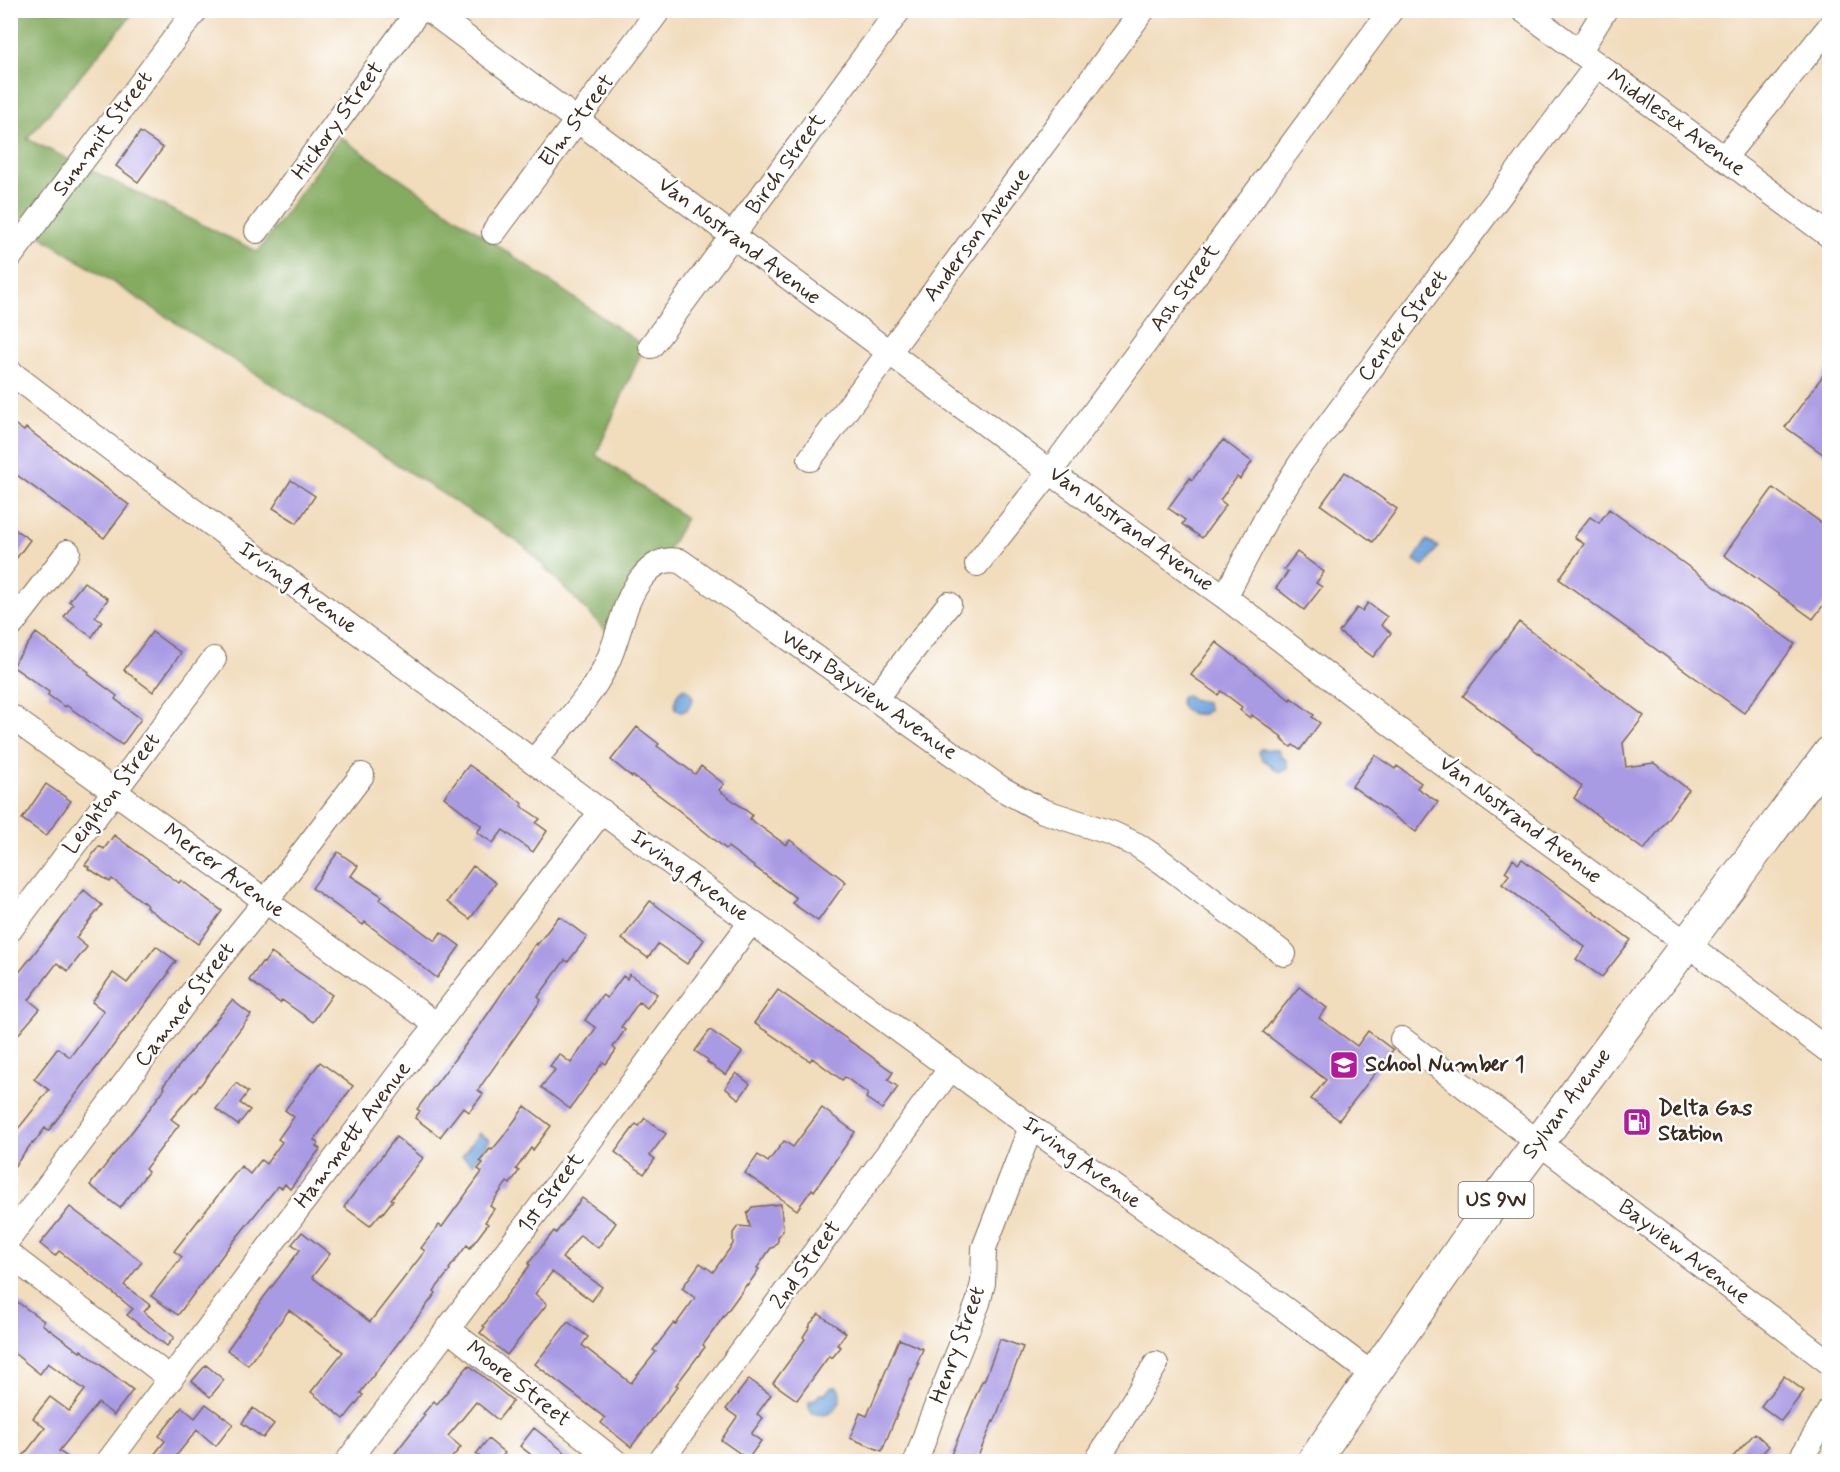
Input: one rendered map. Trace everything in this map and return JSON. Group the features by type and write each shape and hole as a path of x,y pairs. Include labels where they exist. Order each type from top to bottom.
{"main road":[{"name":"Sylvan Avenue","path":"1313,1461 1450,1264 1686,943 1830,752"}],"street":[{"name":"Summit Street","path":"10,257 196,10"},
{"name":"Hickory Street","path":"257,231 419,10"},
{"name":"Van Nostrand Avenue","path":"429,10 1050,472 1225,597 1469,784 1830,1052"},
{"name":"Elm Street","path":"494,232 659,10"},
{"name":"Birch Street","path":"651,346 899,10"},
{"name":"Anderson Avenue","path":"810,459 1143,10"},
{"name":"Ash Street","path":"976,564 1050,472 1390,10"},
{"name":"Middlesex Avenue","path":"1523,10 1830,236"},
{"name":"Center Street","path":"1225,597 1270,511 1302,461 1588,58 1605,10"},
{"path":"1724,158 1830,26"},
{"name":"Irving Avenue","path":"10,372 152,480 602,812 1373,1375"},
{"path":"10,627 68,552"},
{"name":"West Bayview Avenue","path":"534,761 590,692 605,667 616,643 630,598 640,581 660,561 669,559 680,561 1018,798 1044,811 1111,833 1137,845 1284,954"},
{"path":"876,699 949,604"},
{"name":"Leighton Street","path":"10,930 214,659"},
{"name":"Mercer Avenue","path":"10,716 437,1025"},
{"name":"Camner Street","path":"10,1237 204,977 266,901 362,775"},
{"name":"Hammett Avenue","path":"108,1461 437,1025 602,812"},
{"name":"1st Street","path":"347,1461 572,1165 751,921"},
{"path":"1402,1039 1539,1142"},
{"name":"2nd Street","path":"660,1461 951,1068"},
{"name":"Henry Street","path":"916,1461 978,1303 983,1283 984,1248 1031,1127"},
{"name":"Bayview Avenue","path":"1539,1142 1830,1363"},
{"path":"10,1255 171,1379"},
{"name":"Moore Street","path":"448,1329 616,1461"},
{"path":"1096,1461 1156,1364"},
{"path":"1799,1461 1830,1410"}],"green space":[{"path":"10,11 135,11 27,139 258,252 340,137 644,346 596,455 686,518 617,642 524,546 11,217"}],"water":[{"path":"1427,540 1438,547 1424,567 1414,560"},
{"path":"685,688 693,699 687,710 682,712 676,709 676,700 680,691"},
{"path":"1187,695 1194,700 1206,702 1209,710 1203,714 1192,714 1186,711 1180,702 1182,696"},
{"path":"1260,749 1278,750 1287,761 1288,769 1281,772 1275,770 1261,757"},
{"path":"479,1133 490,1140 473,1164 462,1156"},
{"path":"831,1387 838,1389 839,1404 828,1414 812,1413 809,1402 820,1394 825,1394"}],"building":[{"path":"140,132 163,148 138,182 116,166"},
{"path":"1830,366 1830,459 1785,427"},
{"path":"10,421 24,431 26,428 129,505 104,538 10,470"},
{"path":"1223,440 1252,462 1240,479 1237,477 1220,500 1226,505 1202,538 1182,524 1185,520 1168,508"},
{"path":"1345,472 1397,509 1373,542 1321,505"},
{"path":"291,480 315,496 297,523 273,508"},
{"path":"1773,488 1830,529 1830,596 1813,619 1724,555"},
{"path":"1609,509 1795,644 1744,713 1559,579 1584,544 1574,537 1590,517 1599,523"},
{"path":"10,526 30,540 10,567"},
{"path":"1297,552 1324,572 1316,583 1322,587 1304,610 1276,588 1288,572 1284,569"},
{"path":"84,582 108,599 95,617 102,622 92,637 64,617 73,604 69,601"},
{"path":"1368,603 1387,617 1381,625 1391,633 1373,657 1339,632 1357,608 1362,611"},
{"path":"1519,622 1644,716 1623,743 1626,767 1654,763 1689,790 1644,850 1574,798 1582,786 1463,696"},
{"path":"152,632 181,653 153,692 124,670"},
{"path":"36,633 89,672 88,674 117,696 115,699 141,719 122,745 48,695 49,692 12,666"},
{"path":"1216,642 1290,700 1291,698 1314,715 1312,717 1320,723 1300,750 1293,745 1291,747 1281,739 1282,737 1252,715 1250,718 1240,710 1242,707 1221,691 1218,695 1191,675"},
{"path":"637,727 659,744 657,746 695,774 701,766 724,784 719,790 752,815 750,819 786,845 790,840 846,882 818,921 792,903 796,898 728,847 726,849 671,804 611,760"},
{"path":"1375,755 1395,769 1397,766 1421,783 1417,788 1438,802 1416,832 1352,786"},
{"path":"469,765 540,819 536,823 547,831 533,852 503,830 493,843 477,832 482,826 444,797"},
{"path":"46,784 71,801 46,836 22,819"},
{"path":"114,835 179,883 181,880 222,911 198,944 146,907 147,905 112,879 110,882 85,865 99,846 104,849"},
{"path":"338,852 358,866 351,876 382,896 380,900 435,941 441,932 460,946 437,978 365,922 363,925 312,888"},
{"path":"1513,859 1518,864 1522,859 1631,940 1602,977 1576,959 1585,947 1502,884 1509,875 1505,872"},
{"path":"473,866 496,883 470,919 447,902"},
{"path":"84,890 102,905 76,938 87,947 68,971 57,963 29,1000 40,1009 10,1044 10,984"},
{"path":"650,901 704,940 687,964 658,944 648,958 622,939"},
{"path":"559,916 587,937 568,962 565,960 538,997 541,1000 478,1090 483,1094 469,1112 463,1107 440,1137 415,1118 420,1111 417,1109 481,1024 536,943 537,945"},
{"path":"156,946 176,961 169,973 48,1131 45,1128 10,1172 10,1139 49,1090 34,1079 58,1048 70,1057 104,1011 92,1002 113,973 127,983"},
{"path":"271,953 332,995 313,1022 282,1000 280,1003 249,980"},
{"path":"629,974 657,994 647,1008 639,1002 621,1027 625,1030 613,1047 616,1050 606,1064 603,1062 570,1109 541,1087 555,1070 550,1066 559,1054 571,1063 596,1028 585,1020 602,995 607,998 623,976 627,979"},
{"name":"School Number 1","path":"1299,987 1327,1008 1319,1018 1357,1046 1368,1031 1393,1050 1339,1120 1311,1099 1326,1080 1263,1032"},
{"path":"778,990 893,1072 888,1080 898,1087 882,1109 866,1098 868,1094 845,1077 842,1080 812,1058 810,1061 754,1023"},
{"path":"232,1000 251,1015 202,1083 171,1119 179,1125 145,1169 148,1172 120,1208 90,1185 165,1088 163,1086"},
{"path":"710,1030 742,1052 726,1075 695,1051"},
{"path":"320,1062 353,1086 314,1140 320,1149 290,1189 285,1184 282,1188 278,1186 178,1315 151,1296 182,1257 174,1251 241,1166 250,1174 261,1160 266,1164 282,1142 278,1139 294,1117 285,1110"},
{"path":"736,1073 750,1084 739,1099 725,1088"},
{"path":"236,1083 248,1092 240,1103 250,1110 238,1125 216,1109"},
{"path":"525,1106 551,1126 516,1169 519,1171 510,1184 507,1182 490,1206 494,1209 485,1222 488,1224 470,1248 467,1245 449,1269 434,1291 436,1293 360,1393 363,1395 344,1419 311,1392 343,1352 289,1310 248,1365 227,1350 300,1250 292,1244 302,1232 330,1254 312,1277 370,1322 425,1251 421,1248 439,1225 442,1227 482,1172 478,1169 483,1163 480,1161 502,1138"},
{"path":"822,1108 855,1132 814,1191 812,1189 797,1210 745,1173 758,1155 768,1162 784,1141 793,1147"},
{"path":"645,1118 666,1134 650,1155 655,1159 644,1174 615,1152 636,1124 639,1126"},
{"path":"396,1137 423,1158 391,1199 393,1200 370,1226 344,1207"},
{"path":"582,1198 616,1223 598,1248 580,1235 562,1258 602,1287 592,1301 552,1272 535,1294 547,1304 507,1355 480,1333 485,1327 483,1326 530,1265 528,1264 554,1231 556,1233"},
{"path":"781,1204 783,1231 778,1241 703,1345 705,1347 676,1385 678,1386 631,1447 601,1423 605,1418 535,1364 568,1322 588,1337 582,1345 631,1383 656,1352 653,1350 695,1298 682,1288 700,1263 713,1272 733,1244 733,1233 738,1226 750,1227 747,1214 752,1207"},
{"path":"70,1207 142,1262 124,1285 150,1305 144,1312 174,1337 167,1346 127,1315 133,1309 96,1279 59,1251 55,1256 40,1244"},
{"path":"10,1297 44,1321 42,1324 80,1352 81,1350 133,1390 114,1415 98,1403 59,1451 73,1461 19,1461 45,1428 33,1418 50,1397 69,1411 85,1390 48,1363 40,1374 10,1350"},
{"path":"819,1314 846,1333 837,1345 841,1347 832,1358 829,1356 797,1400 773,1383 805,1339 803,1337 810,1324"},
{"path":"899,1339 923,1349 917,1364 919,1364 882,1451 850,1438 860,1413 867,1416"},
{"path":"1000,1339 1023,1347 994,1422 976,1461 962,1461 950,1457 982,1381 984,1381"},
{"path":"206,1365 224,1380 210,1397 192,1381"},
{"path":"469,1365 513,1401 498,1420 476,1402 448,1436 461,1447 449,1461 389,1461 425,1415 423,1414 434,1401 437,1404"},
{"path":"1784,1376 1804,1391 1781,1421 1761,1406"},
{"path":"749,1379 771,1395 757,1414 763,1418 751,1434 761,1441 748,1459 721,1440 737,1417 726,1409"},
{"path":"206,1404 233,1424 216,1446 197,1430 172,1461 149,1461 165,1441 159,1436 182,1407 195,1418"},
{"path":"253,1408 274,1424 263,1438 242,1423"},
{"path":"534,1428 576,1461 539,1461 520,1446"},
{"path":"1755,1433 1769,1446 1755,1461 1729,1461"},
{"path":"488,1439 505,1453 498,1461 485,1461 476,1454"}],"place":[{"name":"School Number 1","path":"1344,1065"},
{"name":"Delta Gas Station","path":"1637,1122"}]}
